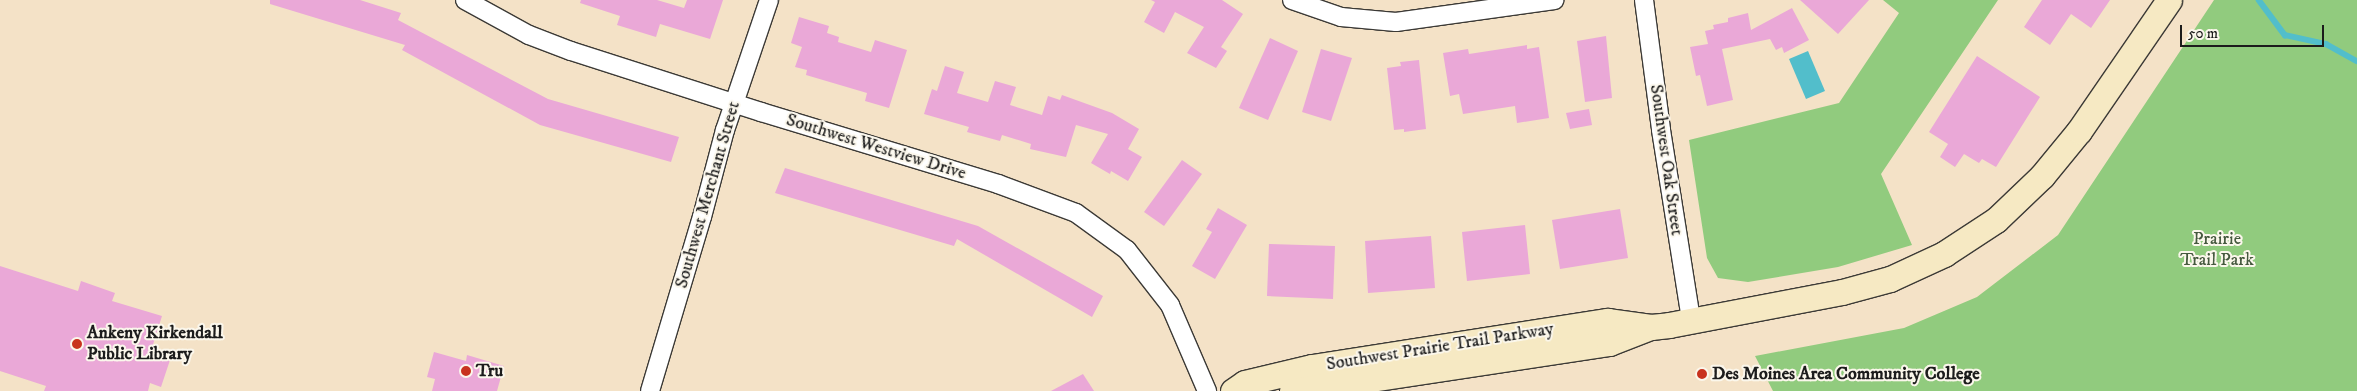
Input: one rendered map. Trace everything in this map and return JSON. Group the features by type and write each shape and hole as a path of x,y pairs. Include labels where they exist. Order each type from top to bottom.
{"street":[{"name":"Southwest Westview Drive","path":"465,0 529,36 734,103 998,184 1076,213 1127,250 1170,305 1207,391"},
{"name":"Southwest Merchant Street","path":"650,391 734,103 770,0"},
{"path":"1292,0 1341,17 1396,22 1554,0"},
{"name":"Southwest Oak Street","path":"1644,0 1661,130 1691,320"},
{"name":"Southwest Prairie Trail Parkway","path":"1292,391 1609,343 1651,327 1842,292 1890,279 1944,254 1996,220 2042,176 2079,131 2169,0"},
{"name":"Southwest Prairie Trail Parkway","path":"1232,391 1245,383 1312,367 1607,320 1651,327"}],"green space":[{"path":"1883,0 1998,0 1881,174 1912,245 1838,267 1748,282 1718,278 1707,258 1689,140 1839,103 1899,13"},
{"name":"Prairie Trail Park","path":"2214,0 2357,0 2357,391 1773,391 1755,356 1904,328 1977,297 2058,235"}],"water":[{"path":"1808,51 1825,91 1806,99 1789,59"}],"building":[{"path":"270,0 360,0 401,13 398,20 548,99 679,137 671,162 540,125 402,50 405,45 270,4"},
{"path":"581,0 657,0 684,8 687,0 723,0 710,39 660,24 656,37 617,25 620,16 580,3"},
{"path":"1151,0 1222,0 1243,14 1221,47 1227,51 1216,68 1187,53 1204,27 1175,12 1164,33 1144,22 1155,2"},
{"path":"1800,0 1869,0 1838,34"},
{"path":"2042,0 2110,0 2091,28 2071,14 2050,45 2024,27"},
{"path":"1792,8 1809,40 1784,53 1782,47 1776,50 1770,39 1722,49 1733,100 1707,106 1700,75 1696,76 1690,47 1708,44 1705,31 1714,29 1713,25 1728,22 1728,18 1748,13 1751,30"},
{"path":"799,17 829,26 827,33 839,37 838,42 871,52 875,40 907,50 889,108 865,101 867,93 806,75 807,70 795,67 802,47 791,43"},
{"path":"1606,36 1612,98 1585,102 1577,41"},
{"path":"1270,38 1298,51 1268,120 1239,108"},
{"path":"1527,45 1527,49 1539,47 1549,118 1517,123 1515,106 1463,114 1459,94 1450,96 1443,53 1468,49 1469,54"},
{"path":"1321,49 1352,58 1331,121 1302,112"},
{"path":"1977,56 2040,97 1996,167 1982,159 1979,163 1964,154 1955,167 1940,157 1948,144 1929,132"},
{"path":"1419,60 1426,129 1404,132 1404,129 1394,130 1387,68 1401,66 1400,62"},
{"path":"945,66 964,72 957,93 988,102 995,81 1016,87 1010,105 1042,115 1048,96 1060,100 1062,95 1112,113 1139,129 1128,149 1142,157 1128,181 1111,171 1110,174 1091,163 1108,134 1076,125 1066,157 1030,149 1031,144 1002,135 1000,141 967,132 969,127 924,114 932,89 937,91"},
{"path":"1589,109 1592,125 1570,129 1566,113"},
{"path":"1182,160 1202,174 1164,226 1144,212"},
{"path":"785,168 978,226 1103,296 1092,317 957,239 954,246 775,193"},
{"path":"1218,208 1247,225 1215,279 1192,266 1212,232 1206,229"},
{"path":"1620,209 1628,258 1560,269 1552,220"},
{"path":"1525,225 1530,274 1467,281 1462,232"},
{"path":"1431,236 1435,288 1368,293 1365,241"},
{"path":"1269,244 1335,246 1333,299 1267,296"},
{"path":"0,266 78,291 81,281 115,293 112,301 162,316 150,354 170,360 161,387 150,383 148,391 44,391 46,386 0,371"},
{"name":"Tru","path":"434,352 466,361 467,355 504,366 497,391 432,391 435,379 427,377"},
{"path":"1083,374 1094,391 1051,391"}],"waterway":[{"path":"2259,0 2285,35 2326,44 2357,61"}],"place":[{"name":"Ankeny Kirkendall Public Library","path":"77,344"},
{"name":"Tru","path":"466,371"},
{"name":"Des Moines Area Community College","path":"1702,374"}]}
